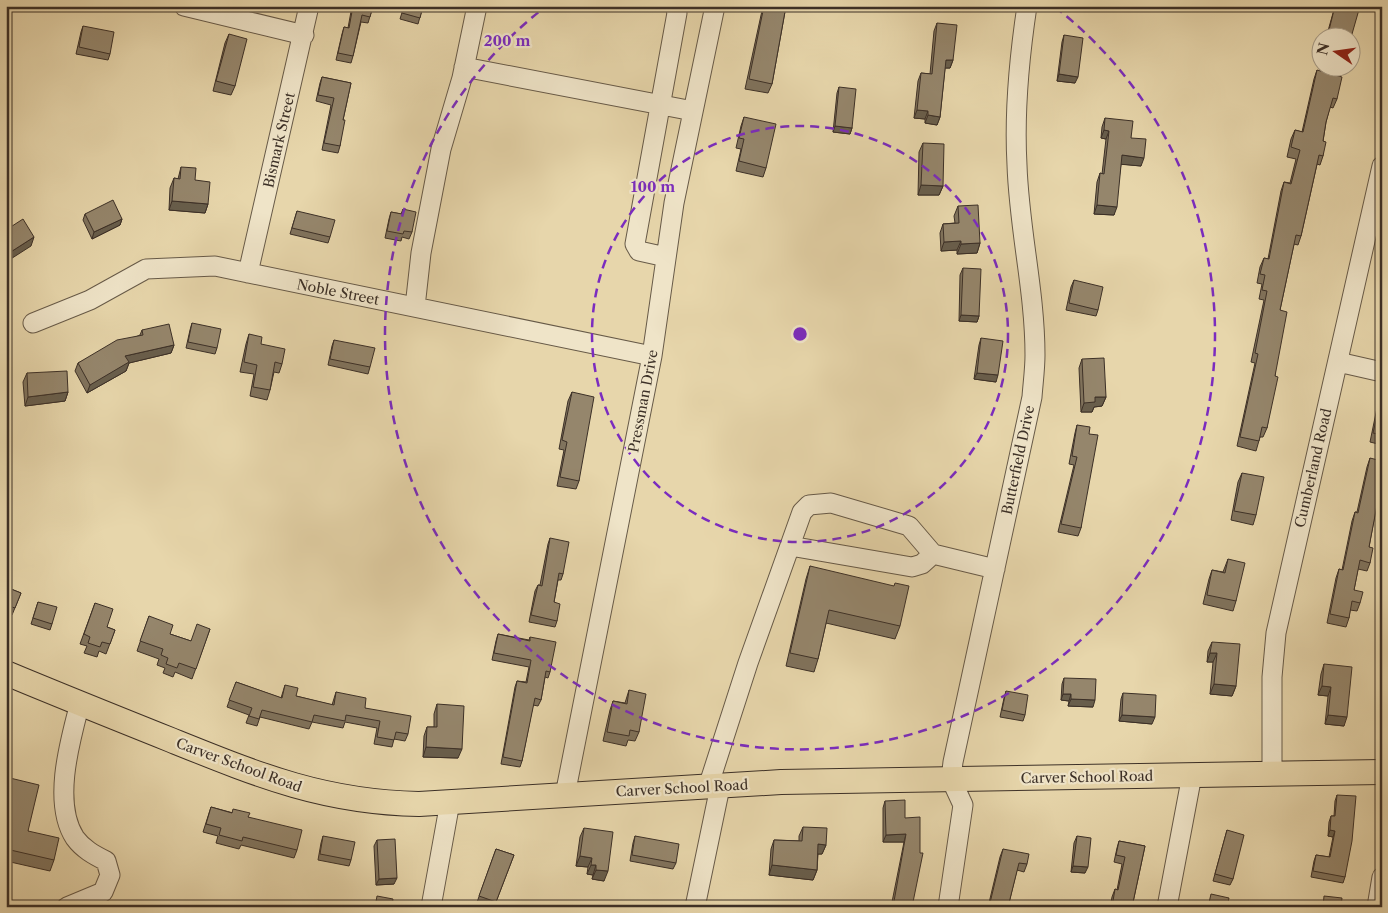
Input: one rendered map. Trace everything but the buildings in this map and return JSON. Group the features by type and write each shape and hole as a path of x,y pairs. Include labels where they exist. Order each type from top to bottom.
{"main road":[{"name":"Carver School Road","path":"6,673 267,778 312,792 383,803 450,802 782,782 1382,772"}],"street":[{"path":"184,6 304,35"},
{"name":"Bismark Street","path":"248,274 304,35 309,6"},
{"path":"415,307 421,253 441,149 464,67 477,6"},
{"path":"666,257 639,251 635,244 677,13 675,6"},
{"name":"Pressman Drive","path":"565,795 652,356 674,203 715,6"},
{"name":"Butterfield Drive","path":"951,779 953,762 1032,397 1035,355 1017,166 1016,107 1020,53 1027,6"},
{"path":"464,67 693,111"},
{"name":"Cumberland Road","path":"1272,774 1272,678 1276,633 1382,166"},
{"name":"Noble Street","path":"33,323 90,300 146,269 215,266 652,356"},
{"path":"1338,362 1382,372"},
{"path":"695,907 714,787 748,663 802,512 809,505 831,503 909,526 933,554 995,569"},
{"path":"790,546 912,567 922,564 933,554"},
{"path":"67,907 103,892 110,875 106,861 87,851 75,837 64,812 68,751 80,703"},
{"path":"1166,907 1192,775"},
{"path":"948,907 962,805 951,779"},
{"path":"431,907 450,802"},
{"path":"1377,907 1382,877"}]}
